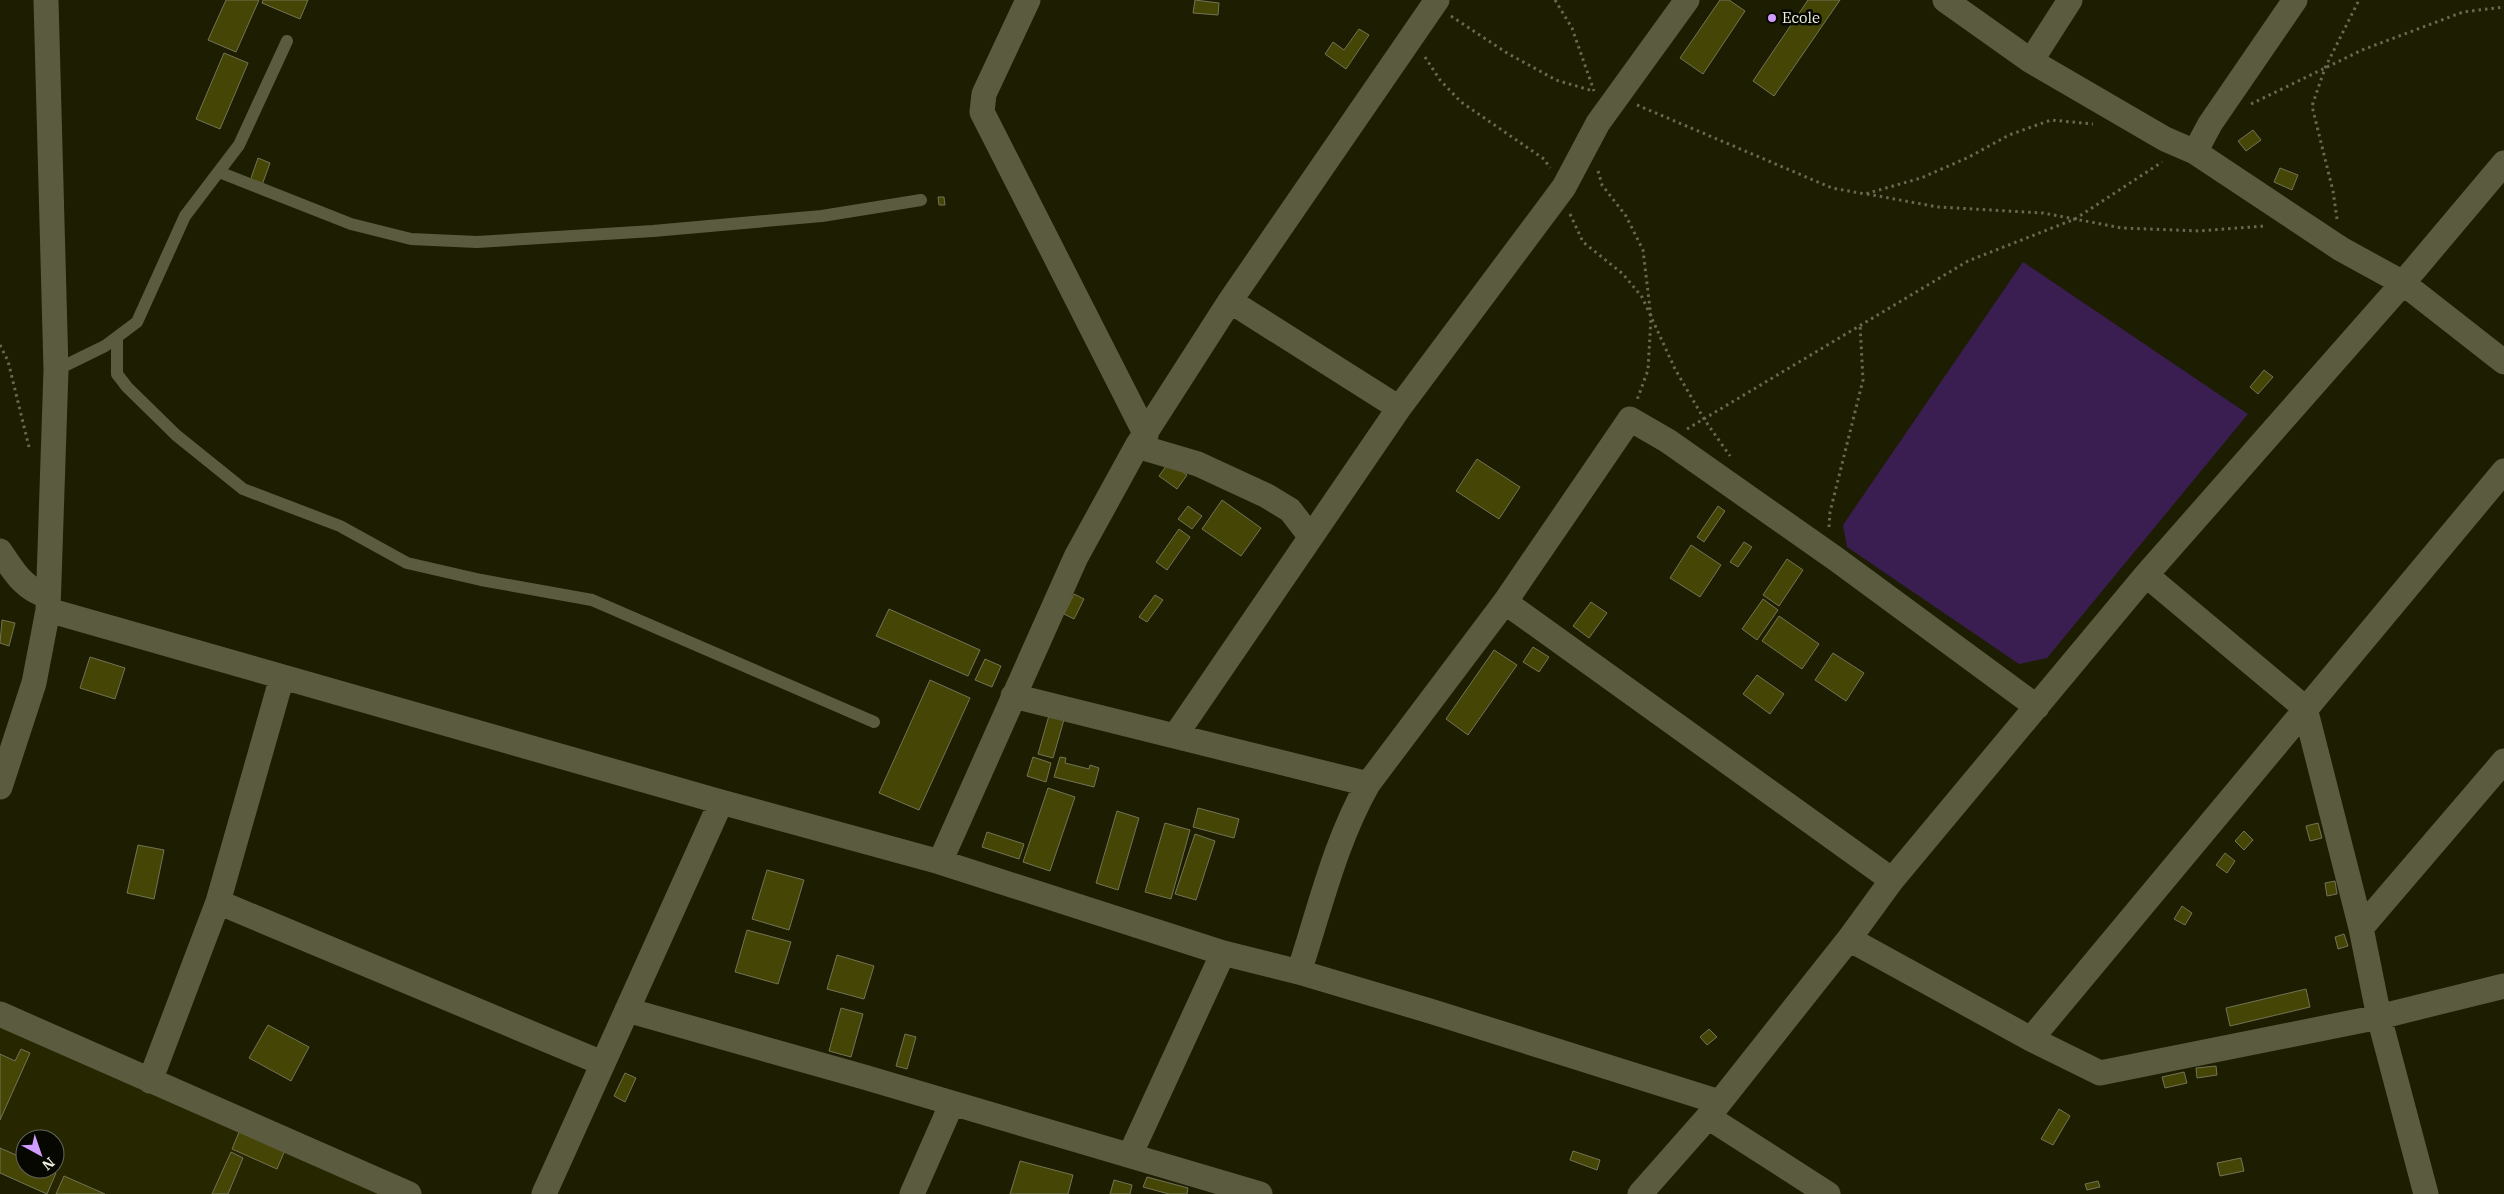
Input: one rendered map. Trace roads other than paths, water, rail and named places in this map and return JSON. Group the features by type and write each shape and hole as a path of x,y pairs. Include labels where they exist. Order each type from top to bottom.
{"street":[{"path":"0,788 34,683 48,603 56,370 46,0"},
{"path":"1028,0 984,94 982,112 1142,440 1267,496 1290,510 1310,536"},
{"path":"1175,736 1399,408 1564,187 1598,123 1605,95 1687,0"},
{"path":"1945,0 2031,61 2188,150 2341,249 2403,283 2504,362"},
{"path":"2031,61 2070,0"},
{"path":"2188,150 2210,124 2295,0"},
{"path":"940,862 1076,557 1142,440 1230,300 1411,35 1436,2"},
{"path":"1640,1194 1713,1109 1849,938 1892,880 2037,706 2146,576 2403,283 2504,163"},
{"path":"1230,300 1399,408"},
{"path":"1299,972 1335,856 1355,807 1368,784 1505,602 1631,419 1668,441 1836,559 2037,706"},
{"path":"2031,1039 2504,472"},
{"path":"0,550 22,582 48,603 282,677 721,802 940,862 1223,953 1299,972 1713,1109 1828,1194"},
{"path":"2146,576 2306,708 2362,928 2379,1017 2426,1194"},
{"path":"1505,602 1892,880"},
{"path":"150,1082 218,902 282,677"},
{"path":"1013,696 1368,784"},
{"path":"2362,928 2504,761"},
{"path":"544,1194 721,802"},
{"path":"218,902 602,1063"},
{"path":"1849,938 2031,1039 2100,1073 2379,1017 2504,986"},
{"path":"1130,1155 1223,953"},
{"path":"627,1010 1260,1194"},
{"path":"0,1014 150,1082 409,1194"},
{"path":"912,1194 952,1103"}],"lane":[{"path":"56,370 105,346 137,322 185,216 239,145 287,41"},
{"path":"219,172 351,224 411,239 477,242 653,231 822,216 921,200"},
{"path":"117,337 117,374 127,387 176,435 243,488 340,526 407,563 481,580 592,600 874,722"}],"place":[{"name":"Ecole","path":"1772,18"}]}
